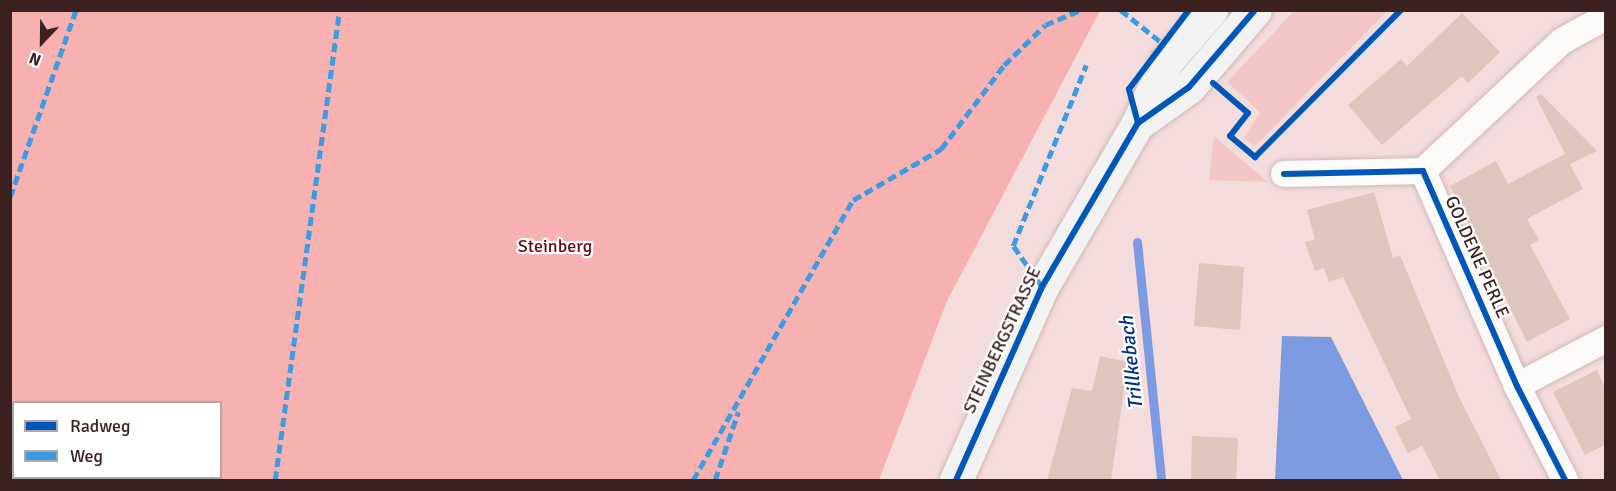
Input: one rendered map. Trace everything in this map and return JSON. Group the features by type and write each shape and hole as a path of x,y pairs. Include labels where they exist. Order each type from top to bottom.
{"main road":[{"name":"STEINBERGSTRASSE","path":"956,480 1042,286 1138,123 1166,62 1211,10"},
{"path":"1138,123 1189,87 1255,10"}],"street":[{"path":"1284,174 1423,171 1562,41 1605,17"},
{"name":"GOLDENE PERLE","path":"1423,171 1517,386 1565,480"},
{"path":"1517,386 1605,339"}],"shaded area":[{"path":"1294,11 1387,11 1255,146 1244,138 1260,112 1227,82"},
{"path":"1214,136 1268,182 1209,180"}],"green space":[{"name":"Steinberg","path":"10,11 1100,11 947,301 879,480 11,480"}],"water":[{"path":"1282,336 1331,337 1403,480 1275,480"}],"building":[{"path":"1462,13 1500,52 1468,83 1462,76 1382,145 1348,105 1401,59 1407,66"},
{"path":"1541,94 1597,151 1570,164 1583,189 1527,219 1539,240 1530,245 1570,319 1527,342 1450,186 1496,161 1508,184 1565,154 1536,97"},
{"path":"1374,192 1393,258 1400,255 1459,397 1501,480 1440,480 1422,446 1408,453 1395,427 1411,419 1343,277 1329,282 1324,268 1315,271 1305,242 1315,239 1307,210"},
{"path":"1199,263 1244,267 1240,330 1194,326"},
{"path":"1100,356 1128,362 1111,480 1047,480 1072,388 1092,391"},
{"path":"1597,370 1605,388 1605,445 1585,455 1553,392"},
{"path":"1192,436 1238,438 1236,480 1191,480"}],"waterway":[{"name":"Trillkebach","path":"1137,242 1161,480"}],"marked path":[{"path":"10,197 76,10"},
{"path":"275,480 339,10"},
{"path":"693,480 853,200 941,149 1004,65 1045,25 1080,10"},
{"path":"1121,10 1161,42"},
{"path":"1042,287 1013,246 1086,65"},
{"path":"715,480 738,412"}],"cycle path":[{"path":"1138,123 1129,89 1189,10"},
{"path":"956,480 1042,287 1138,123 1189,87 1255,10"},
{"path":"1213,83 1248,113 1230,136 1255,157 1401,10"},
{"path":"1284,174 1423,171 1517,386 1565,480"}]}
